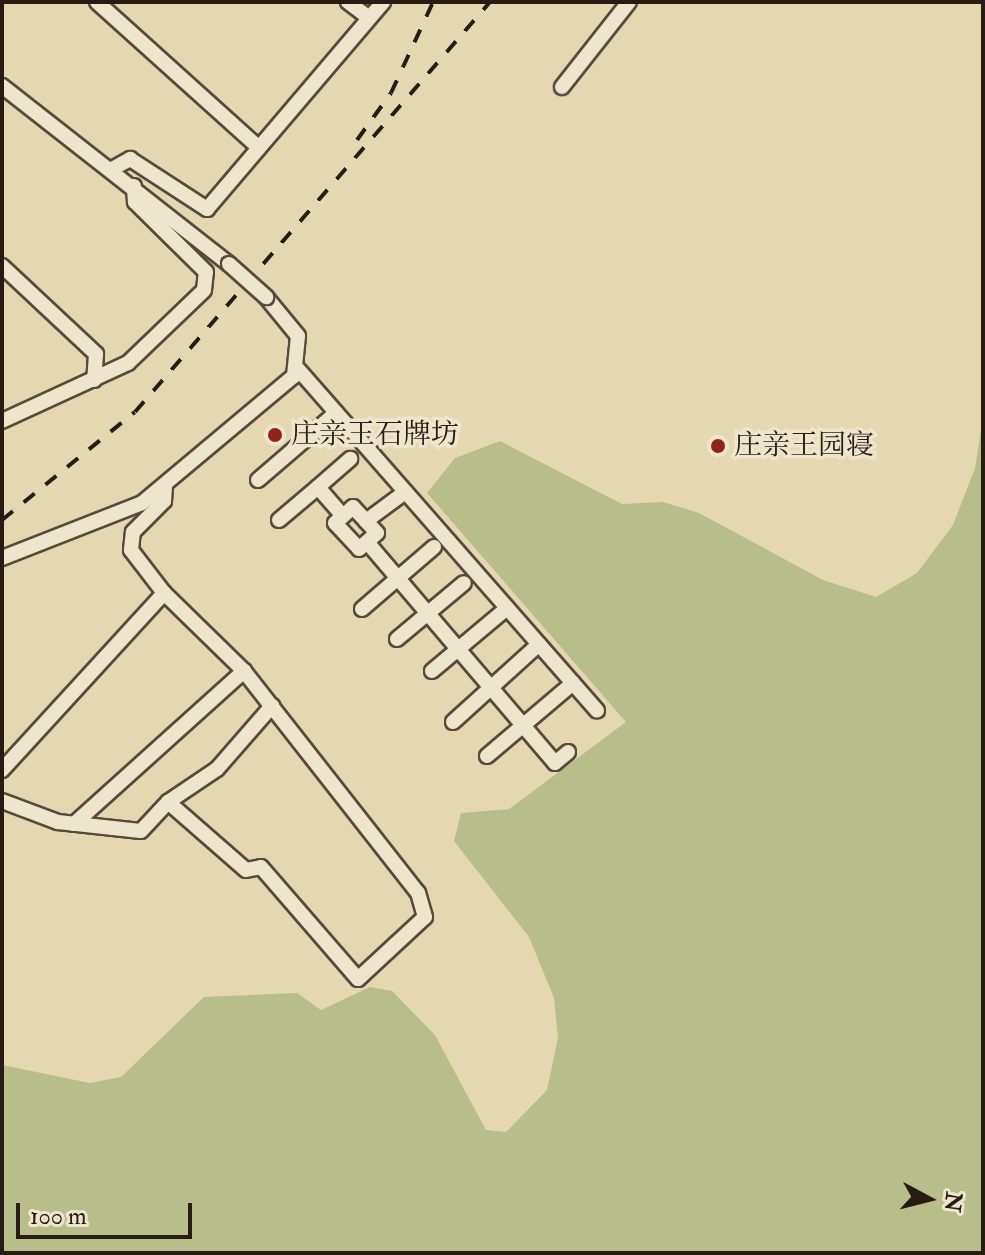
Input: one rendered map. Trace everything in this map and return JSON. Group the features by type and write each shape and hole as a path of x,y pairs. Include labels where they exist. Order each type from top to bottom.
{"street":[{"path":"97,2 259,148"},
{"path":"348,2 369,18"},
{"path":"112,169 130,159 207,209 383,2"},
{"path":"562,87 629,2"},
{"path":"2,86 134,186 229,264 294,325 298,369 597,710"},
{"path":"2,421 94,380 137,355 209,278 135,202 134,186"},
{"path":"2,266 96,354 94,380"},
{"path":"2,558 69,536 165,487 298,369"},
{"path":"258,480 336,413"},
{"path":"279,520 350,459"},
{"path":"165,487 164,501 133,532 131,550 164,593 244,671 418,893 425,917 358,979 261,867 246,870 168,802"},
{"path":"318,487 343,516"},
{"path":"366,521 405,492"},
{"path":"353,507 377,533 359,549 335,523 343,516 353,507"},
{"path":"367,542 555,763 568,752"},
{"path":"362,609 434,547"},
{"path":"397,639 464,583"},
{"path":"2,770 164,593"},
{"path":"432,671 507,608"},
{"path":"453,722 539,644"},
{"path":"74,824 244,671"},
{"path":"487,756 573,683"},
{"path":"2,801 74,824 141,831 168,802 217,769 272,706"}],"green space":[{"path":"983,417 983,1253 2,1253 2,1065 90,1083 121,1077 204,997 297,993 321,1010 370,987 392,991 435,1035 486,1130 506,1132 547,1090 558,1038 554,998 529,937 454,841 461,813 509,809 626,722 427,493 455,458 500,441 622,504 663,502 699,513 823,580 876,597 917,573 953,525 975,468"}],"railway":[{"path":"357,140 391,93 433,2"},
{"path":"2,520 135,412 490,2"}],"place":[{"name":"庄亲王石牌坊","path":"275,435"},
{"name":"庄亲王园寝","path":"718,446"}]}
